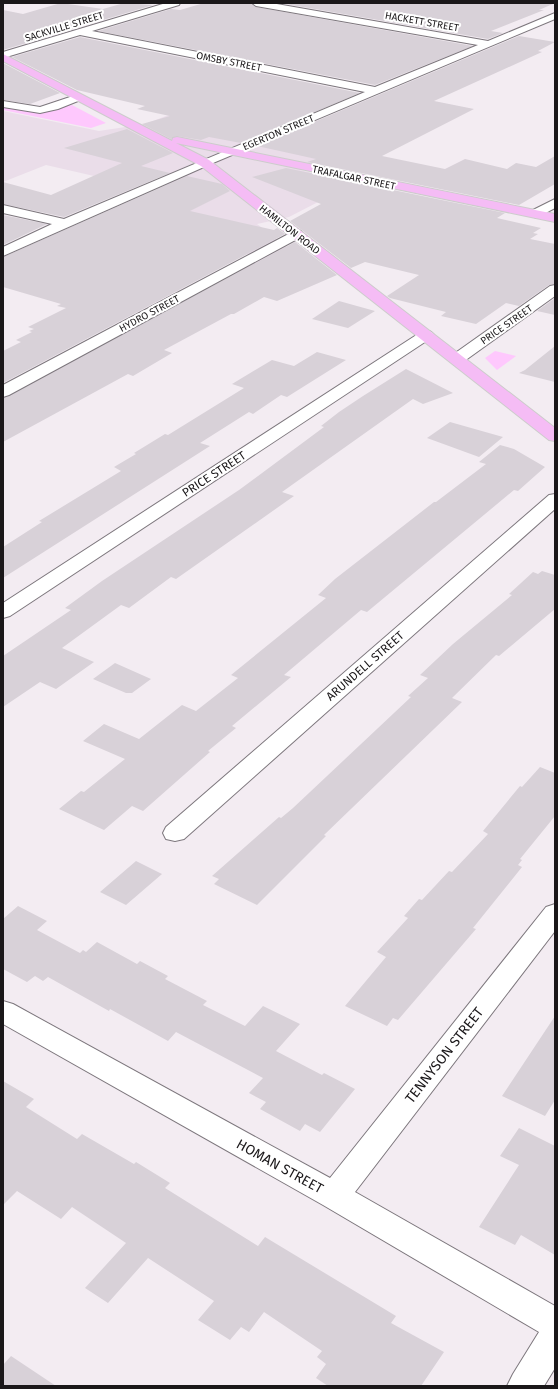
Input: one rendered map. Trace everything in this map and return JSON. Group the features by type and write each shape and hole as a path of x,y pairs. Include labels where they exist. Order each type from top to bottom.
{"main road":[{"name":"HAMILTON ROAD","path":"3,56 204,163 555,436"},
{"name":"TRAFALGAR STREET","path":"152,135 555,218"}],"street":[{"name":"SACKVILLE STREET","path":"3,56 176,3"},
{"name":"HACKETT STREET","path":"256,3 489,44"},
{"name":"EGERTON STREET","path":"3,252 64,223 204,163 555,16"},
{"name":"OMSBY STREET","path":"80,32 378,91"},
{"path":"3,104 40,110 54,107 79,97"},
{"path":"536,214 555,203"},
{"path":"3,209 64,223"},
{"name":"HYDRO STREET","path":"3,392 296,234"},
{"name":"PRICE STREET","path":"457,359 555,289"},
{"name":"PRICE STREET","path":"3,612 426,335"},
{"name":"ARUNDELL STREET","path":"176,833 555,498"},
{"name":"TENNYSON STREET","path":"334,1196 552,923"},
{"name":"HOMAN STREET","path":"3,1011 334,1196 555,1324"},
{"path":"526,1386 555,1337"}],"shaded area":[{"path":"227,93 262,132 348,148 300,170 355,183 289,217 257,224 303,259 266,278 239,270 257,257 239,252 127,206 175,180 118,166 94,176 46,165 3,182 3,111 99,131 145,124"},
{"path":"72,105 106,123 91,128 3,110 3,106 37,112"},
{"path":"495,351 516,356 497,370 485,358"}],"building":[{"path":"61,3 103,9 124,3 153,5 3,50 3,10 23,14"},
{"path":"204,3 251,3 256,7 473,46 375,85 98,31 171,9 180,10"},
{"path":"280,3 555,3 539,10 544,10 491,31 503,33 488,39"},
{"path":"519,36 555,42 538,51 542,52 434,101 474,109 382,156 445,169 465,159 507,169 516,163 536,167 555,156 555,184 519,205 307,162 316,159 257,146"},
{"path":"80,37 360,93 241,143 209,137 201,140 177,136 171,139 142,124 170,116 137,109 145,106 77,90 12,57"},
{"path":"3,63 60,93 30,104 3,100"},
{"path":"127,129 173,153 141,166 170,173 64,217 3,204 3,182 51,195 122,163 64,148"},
{"path":"286,168 505,213 497,218 541,228 533,233 538,234 530,239 555,244 555,284 549,285 519,306 506,303 476,324 441,316 446,312 390,298 387,296 419,275 365,262 351,268 290,221 321,204 252,177"},
{"path":"187,176 222,184 230,191 190,211 274,230 277,228 285,234 3,383 3,351 21,342 16,340 32,332 29,331 34,329 28,327 66,308 57,306 61,304 3,287 3,257"},
{"path":"3,215 47,224 3,245"},
{"path":"295,242 337,275 277,301 264,297 164,350 172,353 133,376 128,374 3,442 3,398"},
{"path":"555,298 555,315 537,311"},
{"path":"339,301 375,311 348,328 312,319"},
{"path":"555,346 555,382 519,373 525,370"},
{"path":"317,352 346,360 287,397 281,395 253,414 249,412 200,443 210,446 3,578 3,547 42,522 39,521 121,471 114,467 165,434 168,435 244,388 232,384 272,360 294,366"},
{"path":"406,369 453,393 423,404 413,399 282,492 294,496 176,579 171,577 129,608 121,605 62,648 94,662 56,689 40,682 3,707 3,656 71,610 65,608 102,581 239,490 324,427 321,426 339,412"},
{"path":"450,422 503,437 479,457 427,438"},
{"path":"500,445 514,449 545,467 518,491 514,490 367,612 361,610 284,675 291,677 232,726 236,728 208,751 210,752 143,811 132,806 104,830 59,809 81,791 84,792 125,759 83,741 104,724 139,739 182,705 196,711 238,678 231,675 326,598 318,595 335,579 434,502 486,464 479,462"},
{"path":"542,571 555,575 555,609 499,656 496,655 452,698 462,702 324,835 326,836 257,905 214,884 219,879 212,876 279,817 281,818 293,808 411,697 408,696 428,678 420,675 453,644 512,595 509,594 533,572 538,574"},
{"path":"115,663 151,679 132,693 126,693 93,679"},
{"path":"540,767 555,773 555,816 520,859 522,860 518,865 522,867 473,928 476,929 398,1020 393,1018 387,1026 345,1006 386,957 377,952 408,918 404,916 419,899 422,900 449,871 452,872 488,834 483,831 520,786 522,787"},
{"path":"136,861 162,874 126,905 100,892"},
{"path":"18,906 47,921 37,930 80,953 83,950 86,952 97,942 137,964 140,961 168,976 165,979 207,1001 203,1005 245,1026 263,1006 300,1024 276,1051 322,1075 324,1073 355,1089 320,1132 305,1124 300,1131 260,1109 266,1102 249,1093 263,1078 176,1032 168,1041 110,1009 109,1011 48,977 43,981 35,976 27,982 3,969 3,919"},
{"path":"555,1016 555,1100 545,1116 502,1096"},
{"path":"3,1081 34,1099 26,1107 77,1139 82,1134 134,1164 136,1162 170,1183 165,1188 258,1246 265,1237 396,1316 391,1323 444,1352 421,1386 328,1386 316,1378 326,1364 317,1357 322,1351 264,1312 249,1332 241,1327 230,1340 198,1320 214,1301 148,1258 108,1303 85,1288 126,1243 72,1207 61,1219 17,1191 3,1205"},
{"path":"519,1128 555,1146 555,1255 521,1235 515,1245 479,1227 519,1165 500,1156"},
{"path":"11,1356 56,1386 3,1386 3,1365"}]}
